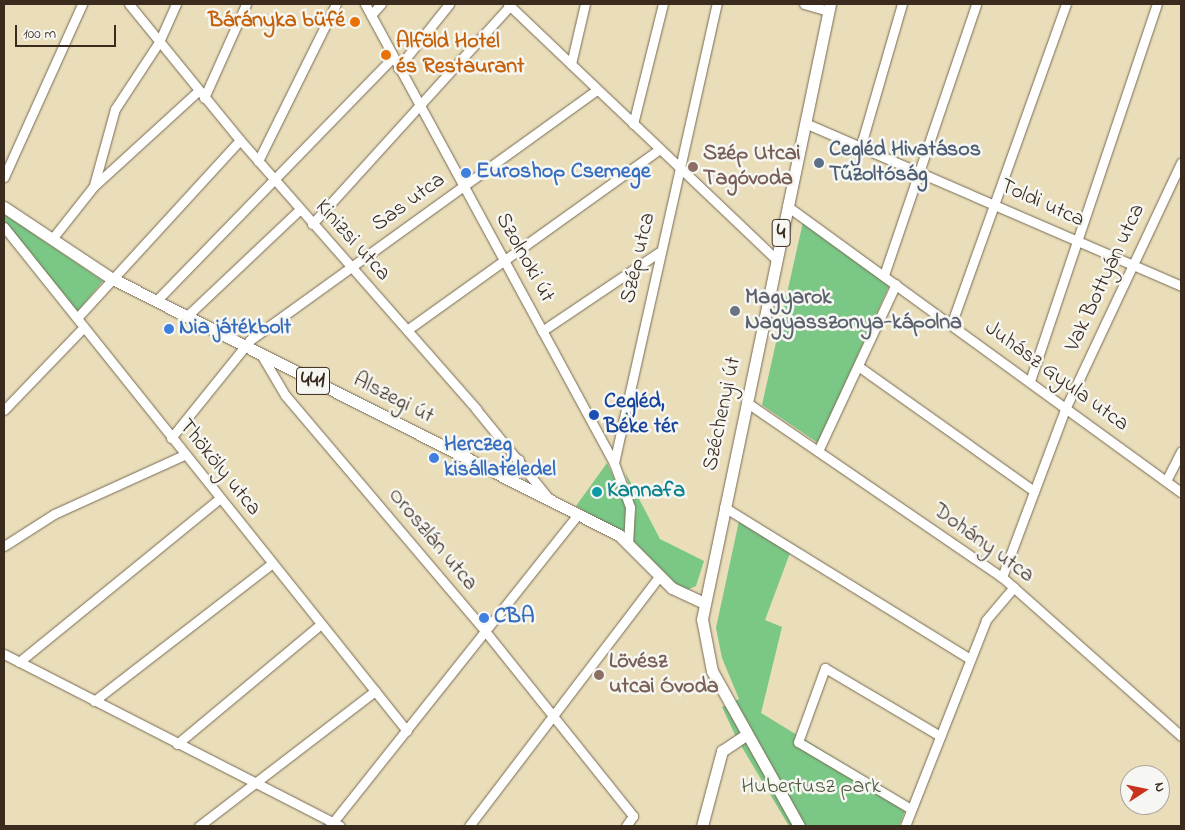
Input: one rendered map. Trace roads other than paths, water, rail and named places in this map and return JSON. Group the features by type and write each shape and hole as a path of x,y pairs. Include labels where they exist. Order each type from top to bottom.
{"main road":[{"name":"Széchenyi út","path":"747,734 712,671 703,628 704,603 830,7"},
{"name":"Alszegi út","path":"4,207 111,278 262,356 578,514 628,543 681,594 704,603"},
{"path":"681,594 697,594 708,581"},
{"path":"702,826 722,751 747,734"},
{"name":"4","path":"747,734 799,826"}],"street":[{"path":"4,178 82,4"},
{"name":"Kinizsi utca","path":"129,4 198,91 299,210 519,459 550,500"},
{"path":"93,187 114,109 159,42 176,4"},
{"path":"204,98 246,4"},
{"path":"258,161 336,4"},
{"name":"Szolnoki út","path":"365,4 392,58 614,463 630,507 628,543"},
{"path":"371,15 381,4"},
{"path":"398,68 449,4"},
{"path":"571,64 585,4"},
{"path":"633,124 663,4"},
{"name":"Szép utca","path":"614,463 717,4"},
{"path":"804,4 830,7"},
{"path":"861,145 902,4"},
{"path":"884,275 976,4"},
{"path":"951,325 998,205 1066,4"},
{"path":"1030,381 1157,4"},
{"path":"312,224 420,107 509,5 776,259"},
{"path":"156,301 272,178 392,58"},
{"name":"Sas utca","path":"171,438 245,347 597,90"},
{"path":"52,239 93,187 198,91"},
{"name":"Toldi utca","path":"805,123 861,145 1181,286"},
{"path":"77,318 111,278 240,140"},
{"path":"406,330 660,149"},
{"name":"Vak Bottyán utca","path":"1002,577 1066,406 1181,163"},
{"name":"Juhász Gyula utca","path":"787,206 1066,406 1181,492"},
{"path":"187,316 299,210"},
{"name":"Thököly utca","path":"4,227 271,564 407,731"},
{"path":"542,331 660,252"},
{"path":"818,450 896,284"},
{"path":"4,410 83,328"},
{"name":"Oroszlán utca","path":"262,356 285,395 485,631 633,816 626,826"},
{"path":"858,366 1034,491"},
{"name":"Dohány utca","path":"746,402 1002,577 1181,736"},
{"path":"1166,480 1181,452"},
{"path":"4,546 54,514 184,455"},
{"path":"512,480 519,459"},
{"path":"19,662 220,499"},
{"path":"724,507 970,658"},
{"path":"4,654 334,825 578,514"},
{"path":"94,701 271,564"},
{"path":"469,826 552,714 660,575"},
{"path":"904,826 990,612 1014,587"},
{"path":"177,744 321,624"},
{"path":"911,809 798,742 825,668 940,736"},
{"path":"200,826 253,783 376,692"}],"place":[{"name":"Bárányka büfé","path":"355,22"},
{"name":"Alföld Hotel és Restaurant","path":"386,55"},
{"name":"Cegléd Hivatásos Tűzoltóság","path":"819,163"},
{"name":"Szép Utcai Tagóvoda","path":"693,167"},
{"name":"Euroshop Csemege","path":"466,173"},
{"name":"Magyarok Nagyasszonya-kápolna","path":"735,311"},
{"name":"Nia játékbolt","path":"169,329"},
{"name":"Cegléd, Béke tér","path":"594,415"},
{"name":"Herczeg kisállateledel","path":"434,458"},
{"name":"Kannafa","path":"597,492"},
{"name":"CBA","path":"484,618"},
{"name":"Lövész utcai Óvoda","path":"599,675"}],"park label":[{"name":"Hubertusz park","path":"811,788"}]}
